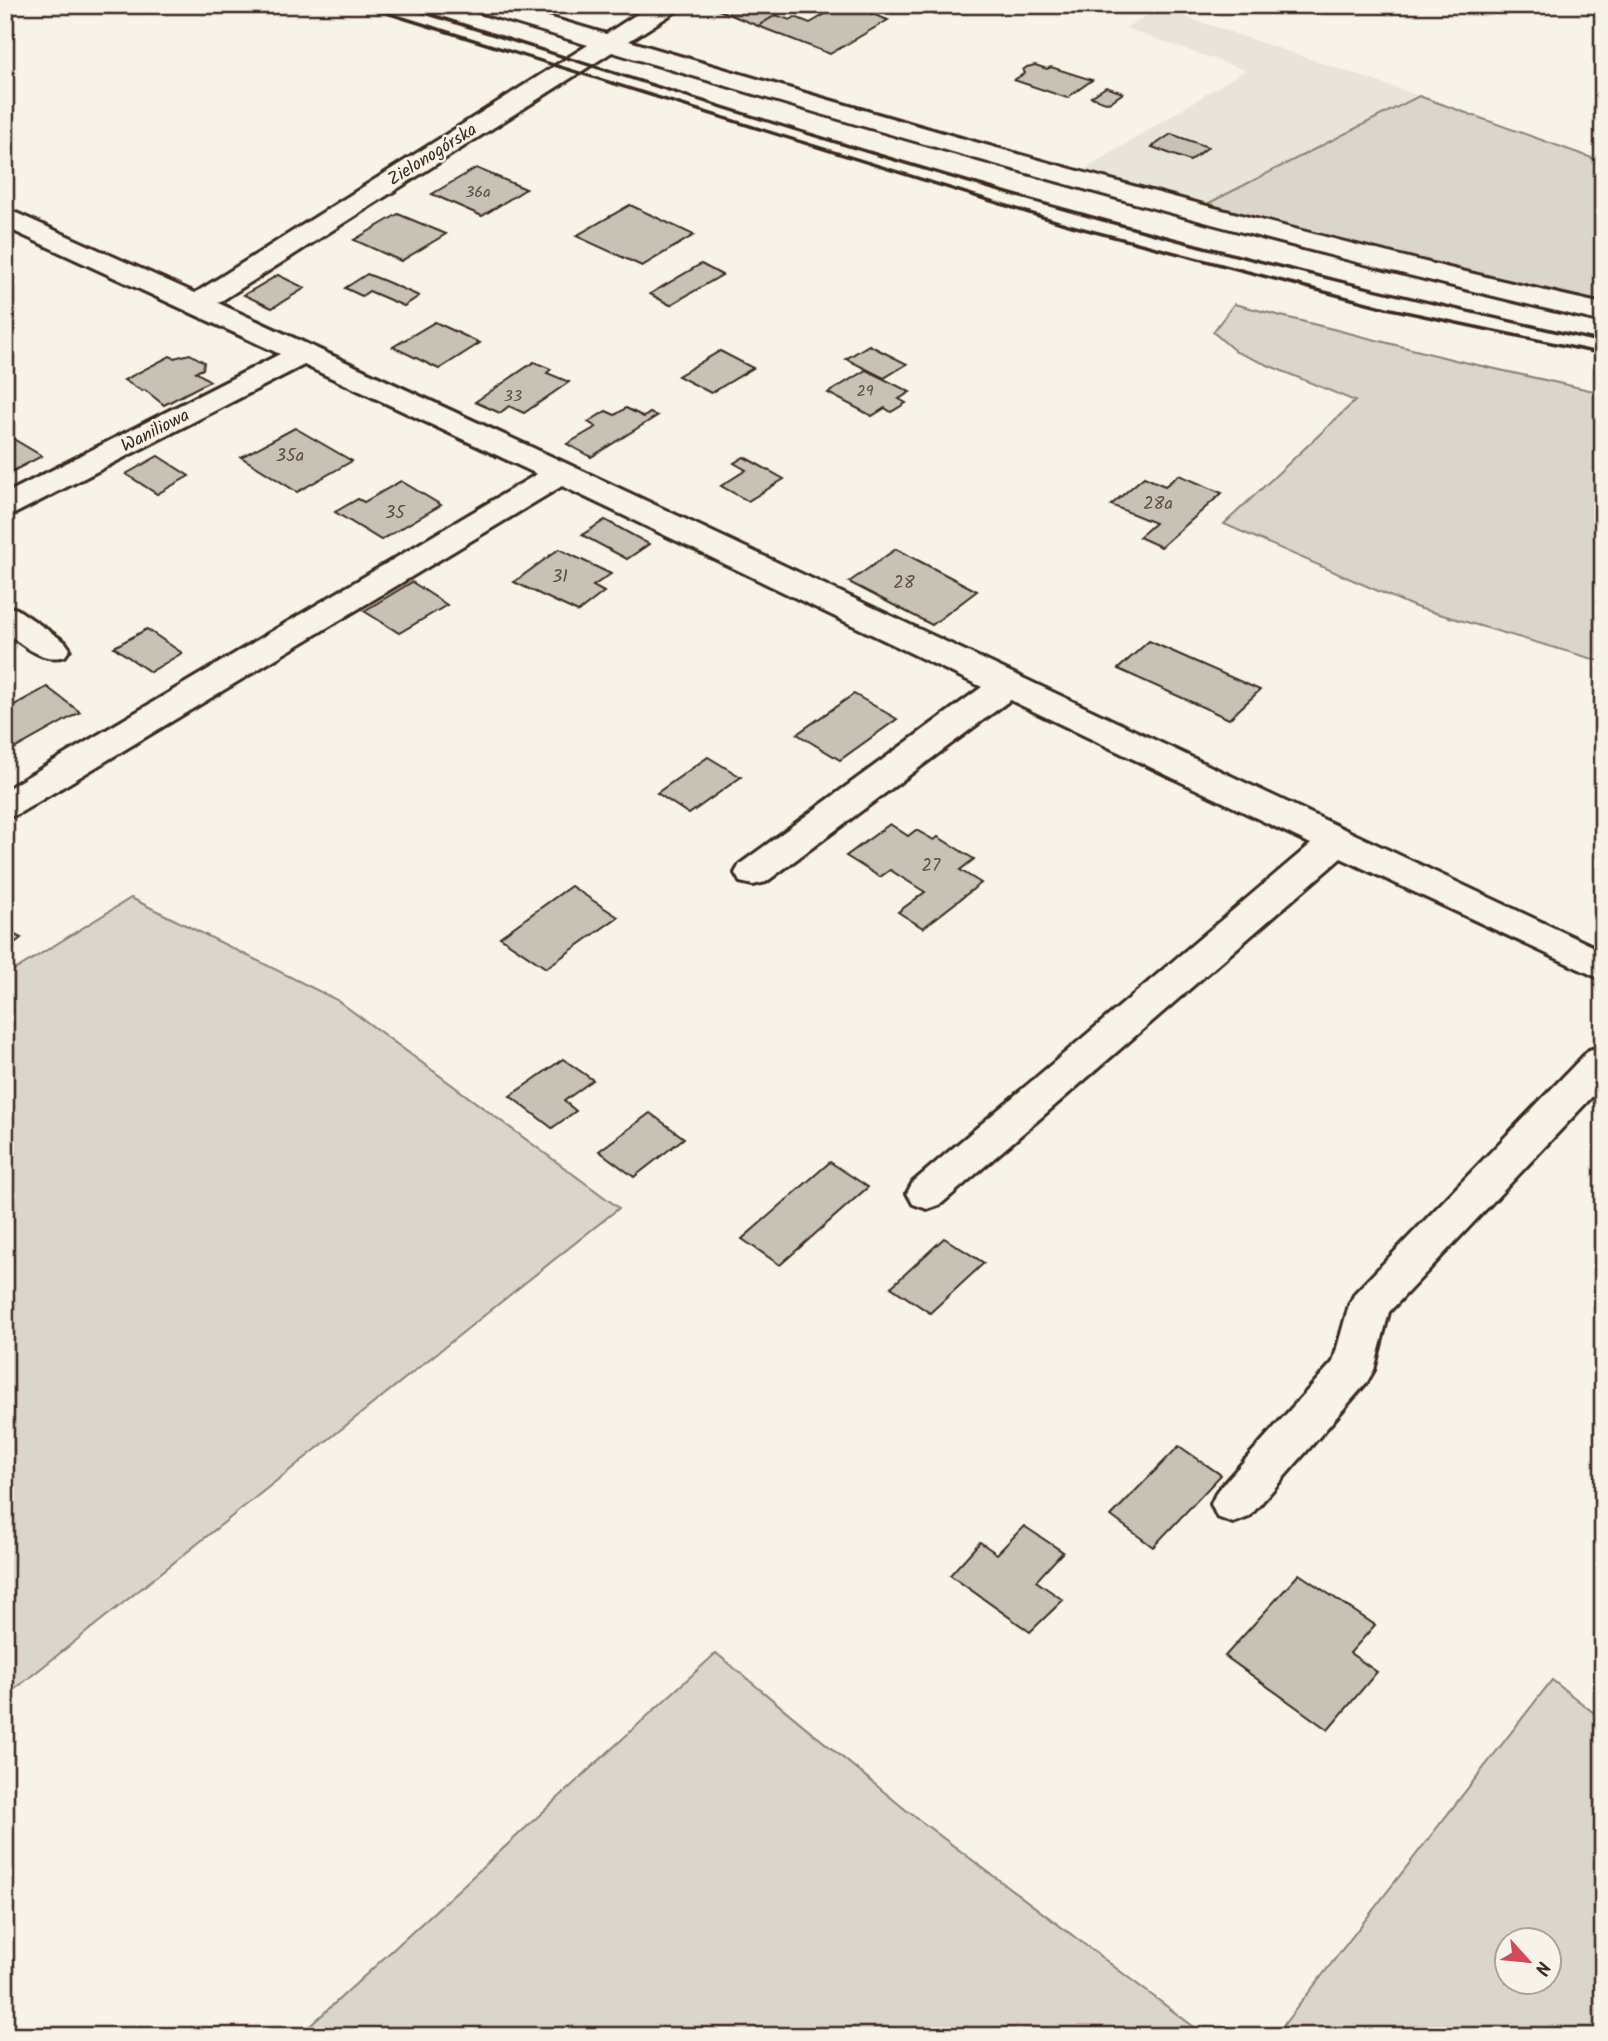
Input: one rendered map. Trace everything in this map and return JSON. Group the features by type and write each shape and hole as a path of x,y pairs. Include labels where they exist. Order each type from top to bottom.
{"street":[{"path":"481,5 1115,193 1478,286 1603,313"},
{"name":"Zielonogórska","path":"197,304 669,5"},
{"path":"5,216 561,474 1603,967"},
{"name":"Waniliowa","path":"5,506 304,354"},
{"path":"5,806 561,474"},
{"path":"5,616 52,649"},
{"path":"753,873 1007,685"},
{"path":"927,1192 1337,841"},
{"path":"1233,1504 1352,1370 1370,1305 1603,1060"}],"shaded area":[{"path":"1159,8 1419,96 1207,204 1084,170 1245,70 1125,28"},
{"path":"1419,96 1603,162 1603,307 1519,289 1207,204"},
{"path":"1234,304 1455,360 1603,393 1603,662 1415,607 1224,524 1355,401 1236,352 1213,332"},
{"path":"131,898 337,1000 619,1208 5,1697 5,976"},
{"path":"716,1653 906,1810 1206,2036 299,2036"},
{"path":"1552,1680 1603,1720 1603,2036 1275,2036"}],"building":[{"path":"723,5 793,5 758,26 716,9"},
{"path":"841,5 859,10 869,5 880,10 872,14 888,20 830,54 758,26 776,15 790,20 795,17 810,23"},
{"path":"1035,65 1047,69 1051,67 1092,80 1067,98 1014,80 1025,73 1023,70 1027,67"},
{"path":"1106,87 1123,93 1109,103 1091,97"},
{"path":"1171,134 1208,147 1190,161 1152,147"},
{"path":"476,168 526,189 482,216 432,194"},
{"path":"630,205 694,235 642,266 576,236"},
{"path":"398,214 446,234 401,261 354,240"},
{"path":"701,264 722,275 670,305 650,294"},
{"path":"367,274 419,296 404,306 369,291 362,296 345,288"},
{"path":"278,275 305,288 272,308 244,295"},
{"path":"435,322 480,343 439,369 393,347"},
{"path":"869,345 907,364 884,378 846,359"},
{"path":"720,351 753,368 711,393 678,376"},
{"path":"190,354 204,362 203,369 196,372 210,381 164,405 145,390 142,391 124,380 170,356 174,358"},
{"path":"534,362 551,369 547,373 569,382 524,413 509,406 500,413 475,402"},
{"path":"866,370 910,392 899,399 906,403 891,412 885,408 872,416 828,393"},
{"path":"626,408 644,417 650,413 657,416 591,457 567,444 596,427 588,422 606,411 615,415"},
{"path":"295,428 352,461 297,492 241,457"},
{"path":"5,434 42,456 11,472 5,468"},
{"path":"158,456 189,476 157,494 126,474"},
{"path":"744,457 784,479 748,501 721,486 746,470 734,463"},
{"path":"1179,475 1222,493 1161,547 1139,537 1155,523 1111,505 1144,477 1165,486"},
{"path":"401,481 441,505 381,540 335,512 358,499 364,502"},
{"path":"605,520 649,544 627,559 582,535"},
{"path":"559,549 611,574 593,586 604,592 578,612 514,582"},
{"path":"896,549 977,591 932,625 849,582"},
{"path":"412,582 447,605 399,633 364,611"},
{"path":"147,629 182,653 150,672 114,647"},
{"path":"1149,641 1260,690 1229,719 1118,669"},
{"path":"47,687 80,712 5,754 5,710"},
{"path":"854,694 897,719 840,760 797,734"},
{"path":"708,757 741,777 689,814 657,793"},
{"path":"890,824 908,836 916,830 934,840 938,837 974,859 960,870 981,883 923,928 898,912 925,892 890,870 880,877 846,856"},
{"path":"571,886 618,917 546,968 500,937"},
{"path":"5,930 21,938 5,951"},
{"path":"563,1059 593,1080 564,1101 576,1111 552,1128 510,1096"},
{"path":"650,1113 684,1138 634,1177 599,1151"},
{"path":"830,1162 868,1187 780,1265 742,1239"},
{"path":"944,1238 984,1263 930,1313 891,1287"},
{"path":"1179,1446 1221,1475 1153,1547 1111,1516"},
{"path":"1024,1526 1063,1552 1036,1581 1063,1600 1030,1632 950,1575 980,1542 997,1554"},
{"path":"1299,1574 1375,1625 1350,1653 1377,1672 1328,1730 1225,1656"}],"railway":[{"path":"361,5 1068,225 1386,308 1603,354"},
{"path":"400,5 823,138 1078,213 1274,265 1603,342"}]}
